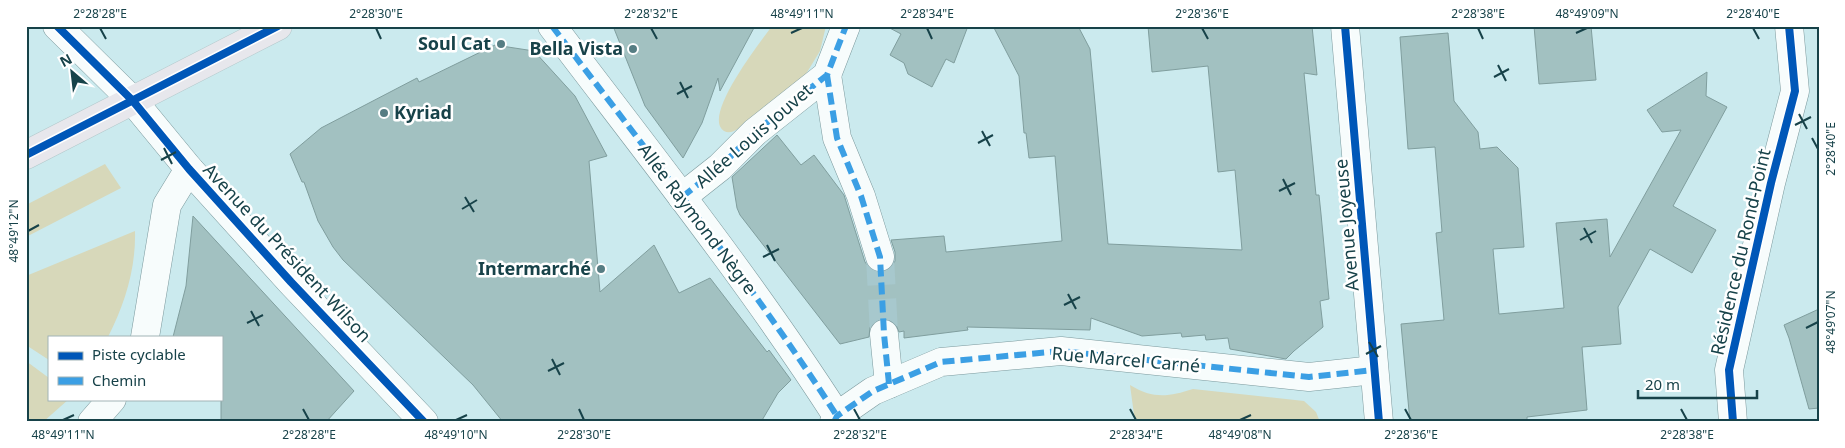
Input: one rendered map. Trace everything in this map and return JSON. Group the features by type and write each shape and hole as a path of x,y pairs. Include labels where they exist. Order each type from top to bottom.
{"main road":[{"path":"26,155 278,26"}],"street":[{"name":"Avenue du Président Wilson","path":"57,26 133,101 188,169 291,282 424,422"},
{"name":"Allée Raymond Nègre","path":"552,26 682,198 806,368 836,419"},
{"name":"Allée Louis Jouvet","path":"846,26 827,75 837,138 861,196 880,257"},
{"name":"Avenue Joyeuse","path":"1344,26 1379,422"},
{"name":"Résidence du Rond-Point","path":"1733,422 1729,370 1795,91 1789,26"},
{"name":"Allée Louis Jouvet","path":"682,198 720,167 755,132 827,75"},
{"path":"145,336 167,205 188,169"},
{"path":"884,334 889,384"},
{"name":"Rue Marcel Carné","path":"836,419 873,391 941,362 1061,352 1309,377 1374,370"},
{"path":"92,422 111,400"}],"green space":[{"path":"772,26 826,26 820,51 806,74 738,129 726,132 719,123 720,111 726,95 746,62"},
{"path":"105,164 121,188 26,237 26,205"},
{"path":"135,231 134,259 128,286 120,312 108,336 48,336 48,359 26,345 26,276"},
{"path":"26,361 48,377 48,400 68,400 43,422 26,422"},
{"path":"1130,385 1153,395 1176,394 1193,389 1304,401 1316,412 1320,422 1135,422"}],"building":[{"path":"613,26 755,26 720,91 718,78 702,123 683,158 645,106"},
{"path":"886,26 968,26 954,63 946,59 932,87 908,74 904,63 890,55 901,34"},
{"path":"993,26 1078,26 1090,49 1108,244 1242,250 1235,170 1218,172 1208,66 1152,72 1148,26 1312,26 1317,75 1304,73 1329,299 1320,301 1323,327 1286,359 1230,349 1228,338 1206,340 1205,335 1182,337 1181,333 1142,336 1091,318 1090,330 967,327 968,330 904,338 904,331 899,332 891,320 882,319 870,327 869,337 840,344 740,215 732,177 777,135 801,165 814,155 844,195 865,262 870,269 877,272 885,272 891,268 895,261 895,252 891,240 944,236 946,252 1062,241 1055,156 1029,158 1026,133 1024,133 1019,76"},
{"path":"1534,26 1591,26 1596,80 1539,84"},
{"path":"1448,33 1454,101 1478,132 1480,149 1497,147 1518,168 1524,247 1493,249 1499,314 1564,308 1556,223 1607,219 1610,257 1681,130 1662,132 1647,110 1707,72 1706,96 1727,107 1673,206 1716,230 1692,273 1650,249 1618,307 1621,344 1582,347 1587,410 1527,417 1527,422 1410,422 1401,324 1444,320 1436,233 1442,232 1435,147 1408,149 1400,37"},
{"path":"495,45 534,51 575,96 607,156 589,161 600,292 654,245 679,293 710,278 791,380 778,393 761,422 503,422 473,385 343,260 333,247 318,221 304,182 302,182 290,154 321,128 417,78 419,82"},
{"path":"193,216 354,391 326,422 221,422 222,336 173,336 186,286"},
{"path":"1819,309 1819,408 1809,409 1784,325"}],"tunnel":[{"path":"880,257 884,334"}],"marked path":[{"path":"552,26 735,267 837,416"},
{"path":"682,197 720,167 755,132 827,75 846,26"},
{"path":"827,75 837,138 861,196 880,257 889,384"},
{"path":"834,422 837,416 873,391 941,362 1061,351 1309,377 1374,370"}],"cycle path":[{"path":"57,26 133,101 189,169 291,282 424,422"},
{"path":"26,155 278,26"},
{"path":"1345,26 1379,422"},
{"path":"1733,422 1729,370 1771,183 1795,91 1789,26"}],"place":[{"name":"Soul Cat","path":"501,44"},
{"name":"Bella Vista","path":"633,49"},
{"name":"Kyriad","path":"384,113"},
{"name":"Intermarché","path":"601,269"}]}
